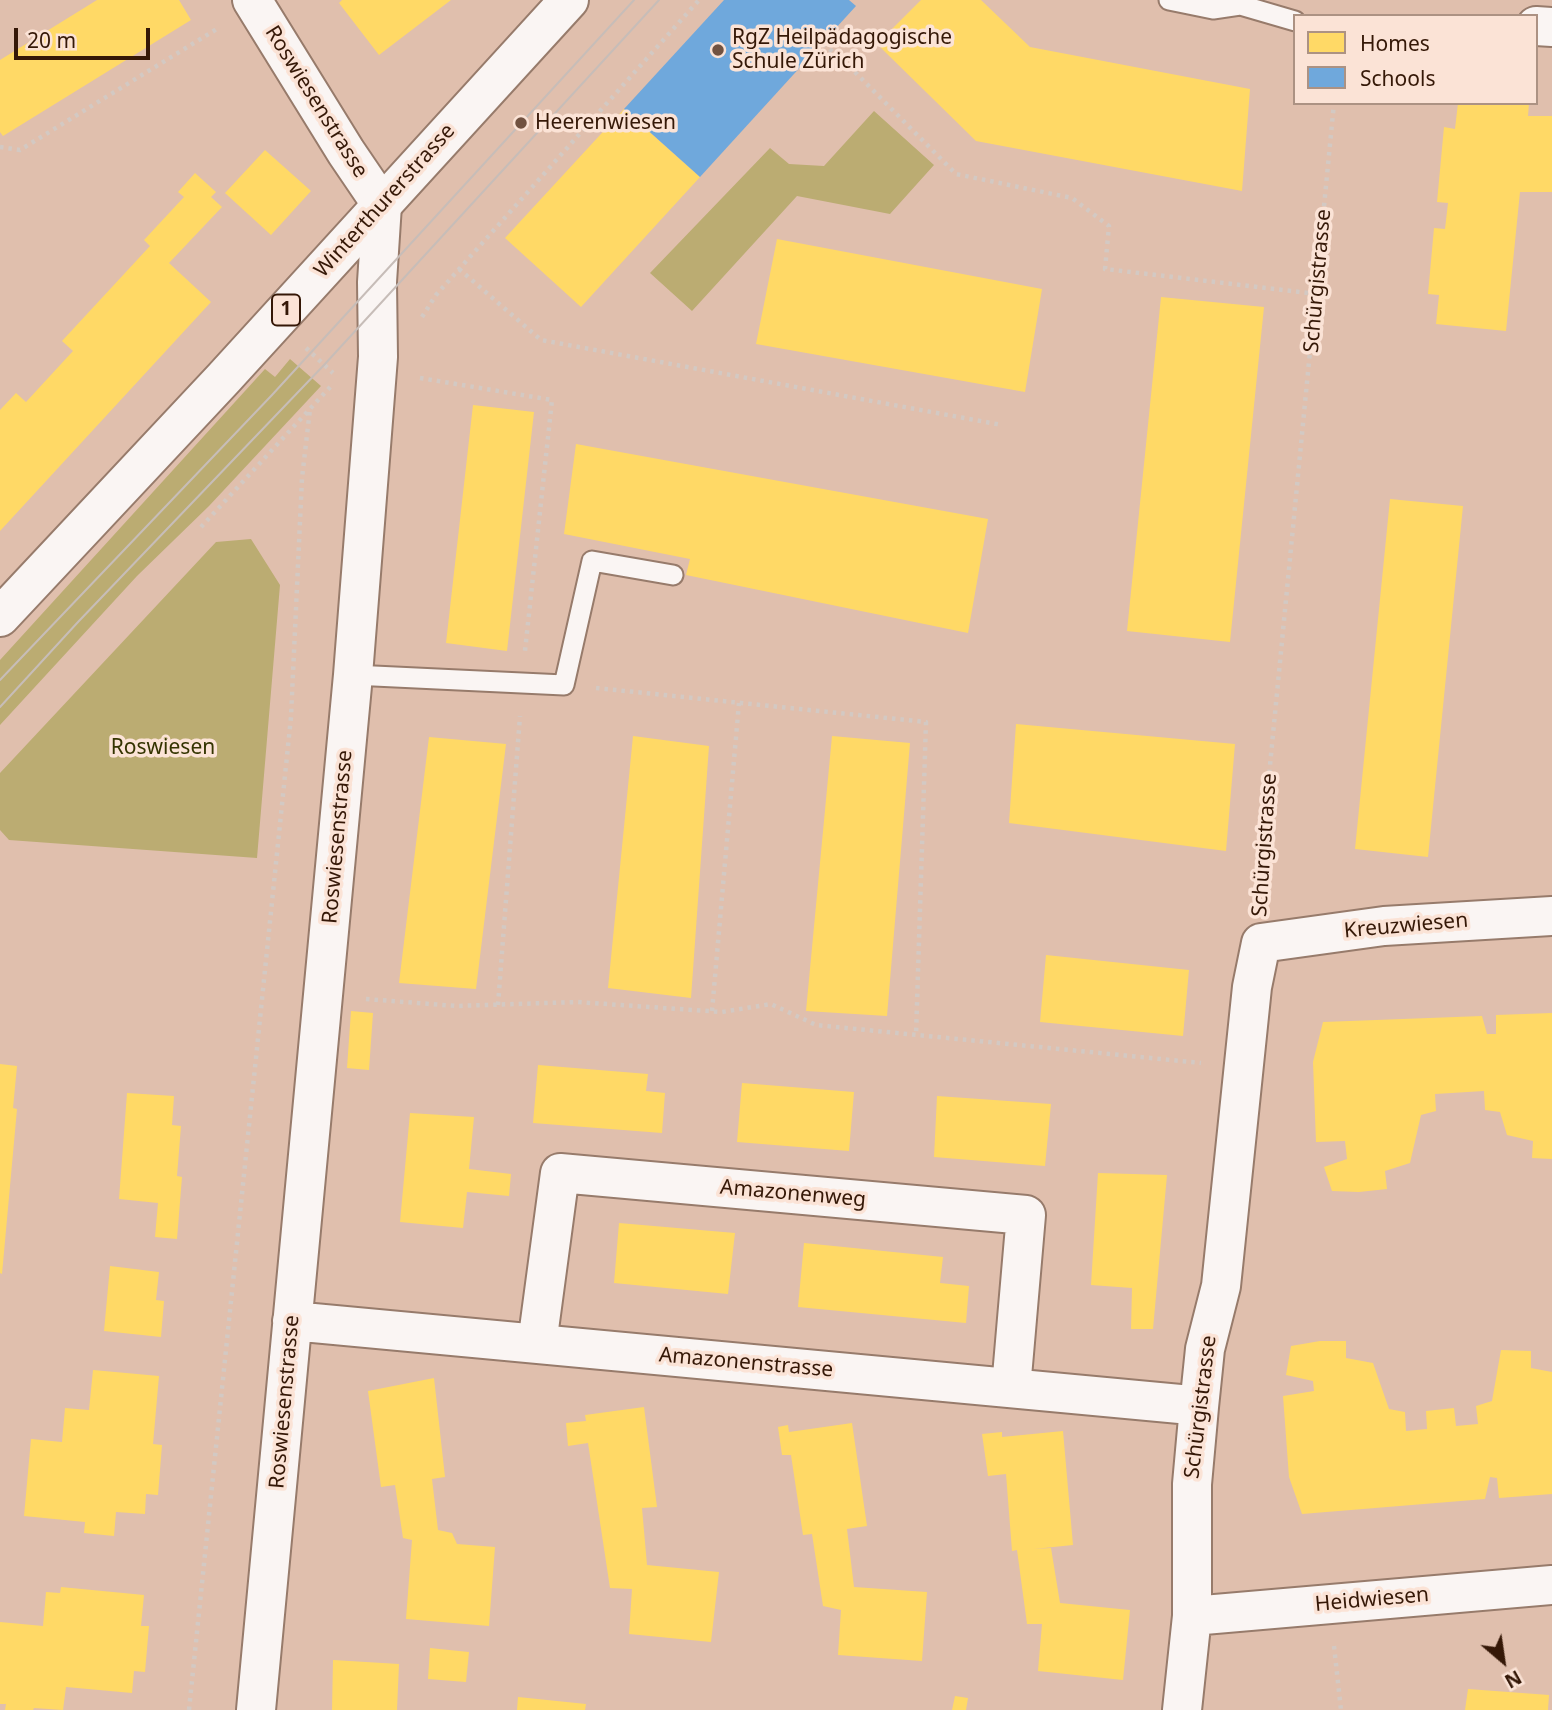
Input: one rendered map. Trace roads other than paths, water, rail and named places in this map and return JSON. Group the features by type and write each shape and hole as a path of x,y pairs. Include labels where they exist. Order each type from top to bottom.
{"street":[{"name":"Winterthurerstrasse","path":"0,617 569,0"},
{"name":"Roswiesenstrasse","path":"242,10 382,205 377,282 377,357 354,675 256,1710"},
{"name":"Kreuzwiesen","path":"1261,943 1384,926 1552,916"},
{"name":"Schürgistrasse","path":"1182,1710 1192,1616 1192,1484 1199,1407 1205,1349 1221,1286 1252,987 1261,943"},
{"name":"Amazonenweg","path":"537,1344 560,1173 1026,1215 1011,1388"},
{"name":"Amazonenstrasse","path":"292,1321 1199,1407"},
{"name":"Heidwiesen","path":"1192,1616 1552,1584"}],"lane":[{"path":"1169,0 1213,9 1240,5 1293,20"},
{"path":"354,675 564,684 592,561 673,575"}],"tram line":[{"path":"0,680 272,395 634,0"},
{"path":"0,707 324,365 659,0"}],"place":[{"name":"RgZ Heilpädagogische Schule Zürich","path":"718,50"},
{"name":"Heerenwiesen","path":"521,123"}],"park label":[{"name":"Roswiesen","path":"163,748"}]}
